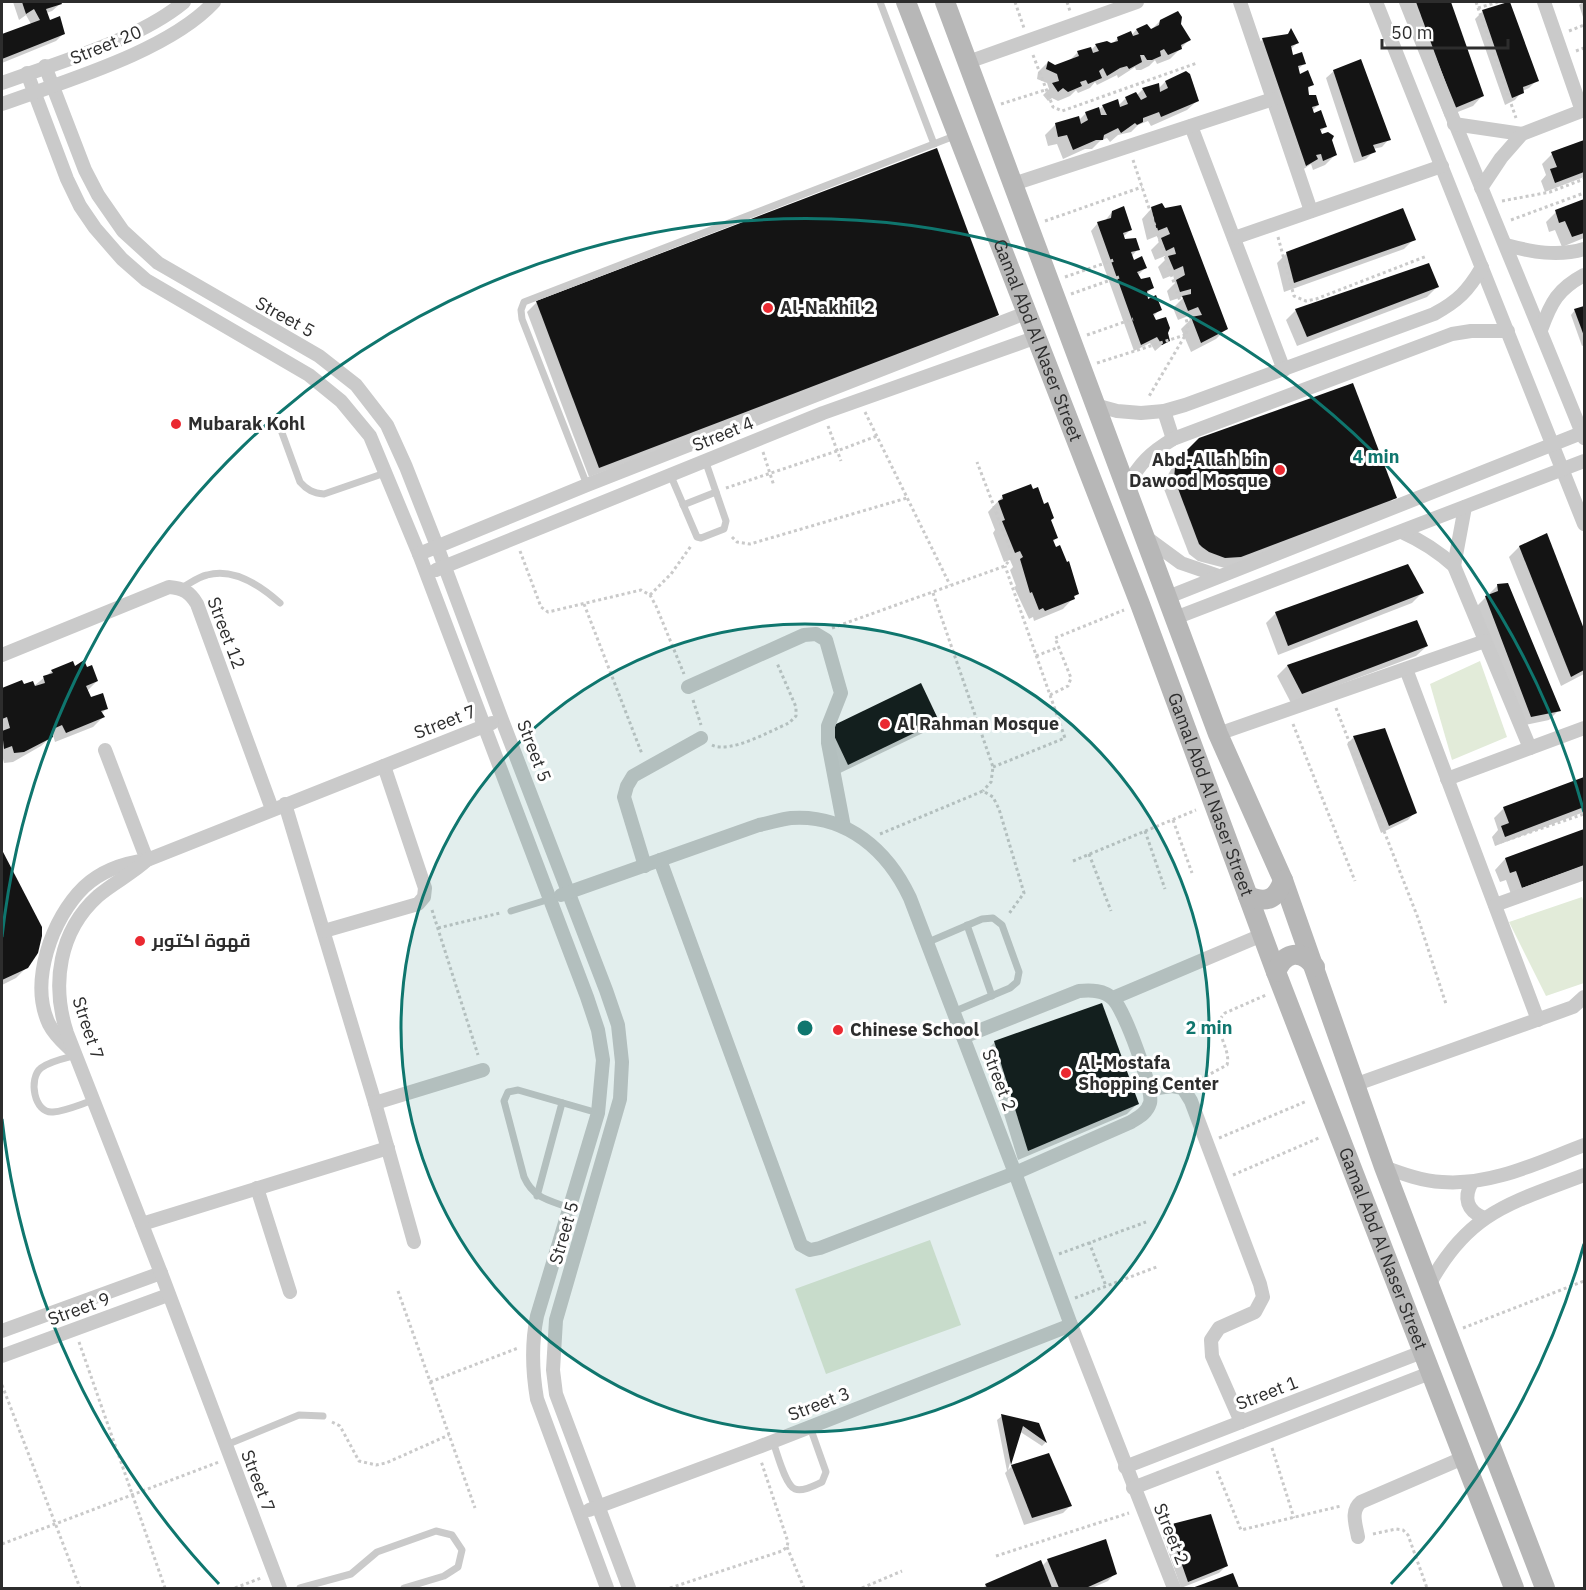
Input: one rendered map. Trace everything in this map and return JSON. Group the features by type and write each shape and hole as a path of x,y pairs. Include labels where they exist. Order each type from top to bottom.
{"main road":[{"name":"Gamal Abd Al Naser Street","path":"906,2 1140,604 1279,980 1514,1588"},
{"name":"Gamal Abd Al Naser Street","path":"945,2 1081,368 1147,538 1218,734 1283,880 1384,1167 1545,1588"},
{"path":"1248,896 1259,900 1271,898 1280,891 1283,880"},
{"path":"1279,980 1280,963 1288,956 1299,955 1309,959 1315,967"}],"street":[{"name":"Street 20","path":"2,83 110,43 173,11 184,2"},
{"name":"Street 20","path":"2,104 153,45 184,27 214,2"},
{"path":"968,62 1137,2"},
{"path":"1240,2 1311,211"},
{"path":"1376,2 1584,524"},
{"path":"1168,597 1584,434 1454,124 1406,2"},
{"path":"1481,188 1501,158 1522,134 1583,110 1544,2"},
{"name":"Street 5","path":"45,66 85,170 111,216 136,244 158,263 319,356 356,385 387,425 438,546 618,1025 622,1062 620,1099 556,1320 553,1370 556,1394 629,1588"},
{"name":"Street 5","path":"27,73 76,197 95,228 109,245 146,280 309,375 341,401 370,436 419,554 598,1030 603,1060 598,1113 531,1343 532,1371 537,1399 607,1588"},
{"path":"1013,184 1273,99"},
{"path":"1454,124 1522,134"},
{"path":"1191,126 1284,370"},
{"path":"1234,238 1442,166"},
{"path":"1506,245 1531,252 1556,253 1584,249"},
{"path":"1095,405 1117,411 1141,413 1164,411 1284,370 1434,314 1452,304 1470,288 1482,267"},
{"path":"1541,330 1550,304 1568,284 1584,275"},
{"name":"Street 4","path":"419,554 1028,312"},
{"path":"1127,486 1138,467 1154,450 1173,439 1452,334 1470,331 1508,331"},
{"name":"Street 4","path":"426,574 823,413 1037,337"},
{"path":"1164,411 1173,439"},
{"path":"1175,618 1584,461"},
{"path":"1454,566 1460,527 1466,507"},
{"path":"1402,532 1421,540 1454,566 1530,748"},
{"path":"1147,538 1181,563 1220,576"},
{"name":"Street 12","path":"2,655 169,587 181,588 191,594 278,807 324,931 414,1242"},
{"path":"688,687 804,635 816,634 826,640 841,693 828,726 828,743 844,827"},
{"path":"1218,734 1485,641"},
{"path":"1406,669 1538,1020"},
{"name":"Street 7","path":"280,1588 60,1013 59,974 67,938 75,922 92,902 147,860 502,720"},
{"path":"1447,779 1584,728"},
{"path":"645,866 624,797 627,786 633,776 701,738"},
{"path":"77,1054 58,1039 48,1023 41,982 42,968 48,948 62,916 83,888 110,870 125,864 147,860 105,750"},
{"path":"324,931 418,904 424,897 425,888 384,765"},
{"name":"Street 2","path":"550,899 759,825 790,818 821,820 844,827 865,840 884,856 899,876 926,943 1133,1488 1174,1588"},
{"path":"660,860 801,1245 810,1250 820,1248 1015,1173 1143,1115 1150,1103 1150,1089 1122,1012 1113,998 1097,990 1079,991 963,1037"},
{"path":"1495,905 1584,873"},
{"path":"1113,998 1262,935"},
{"path":"1354,1085 1573,1007 1584,997"},
{"path":"375,1103 483,1070"},
{"path":"1150,1089 1172,1086 1183,1088 1191,1101 1263,1298 1255,1312 1219,1328 1211,1340 1212,1356 1241,1422"},
{"path":"1384,1167 1412,1177 1442,1182 1472,1182 1499,1176 1584,1144"},
{"path":"142,1224 388,1148"},
{"path":"1429,1285 1443,1259 1462,1237 1484,1218 1509,1204 1584,1175"},
{"path":"1472,1182 1467,1190 1466,1199 1475,1215 1484,1218"},
{"path":"257,1188 290,1292"},
{"name":"Street 9","path":"2,1331 161,1273"},
{"name":"Street 9","path":"2,1356 168,1295"},
{"name":"Street 3","path":"578,1514 773,1442 1071,1325"},
{"name":"Street 1","path":"1125,1467 1422,1352"},
{"path":"1133,1488 1430,1372"},
{"path":"1358,1538 1353,1514 1355,1506 1360,1502 1463,1458"}],"lane":[{"path":"880,2 934,144"},
{"path":"588,485 522,318 521,310 524,302 958,135"},
{"path":"281,430 300,482 306,489 315,493 324,494 385,473"},
{"path":"670,474 697,537 701,538 724,529 726,521 705,460"},
{"path":"682,505 716,492"},
{"path":"181,588 208,574 228,574 248,579 265,589 280,603"},
{"path":"510,911 550,899"},
{"path":"926,943 982,919 993,918 1002,925 1019,972 1017,982 1010,988 953,1012"},
{"path":"967,926 992,996"},
{"path":"77,1054 42,1067 36,1074 33,1084 38,1102 44,1109 51,1112 94,1100"},
{"path":"570,1208 537,1196 529,1188 504,1101 508,1092 518,1090 598,1113"},
{"path":"537,1196 562,1103"},
{"path":"228,1452 299,1415 323,1416"},
{"path":"773,1442 789,1484 796,1490 803,1490 822,1482 826,1472 810,1427"},
{"path":"300,1588 351,1574 377,1552 436,1532 453,1535 462,1550 458,1567 444,1576 404,1588"}],"path":[{"path":"1015,2 1045,90 1053,107 1062,111 1197,63"},
{"path":"1476,2 1522,134"},
{"path":"1478,8 1498,2"},
{"path":"986,110 1045,90"},
{"path":"1128,146 1188,325 1186,334 1154,386 1141,413"},
{"path":"1488,204 1550,192 1584,179"},
{"path":"1029,226 1142,187"},
{"path":"1498,225 1584,193"},
{"path":"1274,224 1294,296 1306,301 1427,256"},
{"path":"1052,291 1114,260"},
{"path":"1052,291 1119,277"},
{"path":"1071,340 1133,319"},
{"path":"1081,368 1186,334"},
{"path":"859,400 950,585"},
{"path":"823,413 841,461"},
{"path":"716,492 877,436"},
{"path":"758,439 774,486"},
{"path":"816,634 1005,566 1011,558 1011,551 977,462"},
{"path":"724,529 737,542 750,544 908,498"},
{"path":"650,595 671,574 697,537"},
{"path":"515,538 542,607 548,612 641,590 650,595 667,631 704,730 701,738 717,747 730,748 789,723 796,716 796,707 770,649"},
{"path":"993,767 1065,738 1005,566"},
{"path":"865,840 983,791 991,782 993,767 933,592"},
{"path":"584,604 647,768"},
{"path":"1050,695 1068,686 1071,678 1055,638 1140,604"},
{"path":"1036,656 1059,647"},
{"path":"1331,695 1418,918 1446,1004"},
{"path":"1288,710 1355,881"},
{"path":"983,791 993,797 999,809 1024,893 1002,925"},
{"path":"1073,861 1212,803"},
{"path":"1495,844 1584,813"},
{"path":"1173,820 1192,873"},
{"path":"1145,831 1166,889"},
{"path":"1089,854 1111,911"},
{"path":"425,888 483,1070"},
{"path":"438,928 510,911"},
{"path":"1183,1088 1227,1065 1228,1059 1218,1026 1220,1018 1279,980"},
{"path":"1207,1143 1323,1094"},
{"path":"1221,1180 1337,1130"},
{"path":"1046,1258 1146,1222"},
{"path":"1089,1242 1106,1286"},
{"path":"1062,1303 1159,1266"},
{"path":"1448,1334 1584,1281"},
{"path":"398,1290 475,1508"},
{"path":"75,1329 165,1588"},
{"path":"430,1382 531,1343"},
{"path":"2,1385 80,1588"},
{"path":"323,1416 340,1426 359,1461 376,1465 386,1463 449,1435"},
{"path":"1268,1436 1294,1518"},
{"path":"756,1448 788,1542 787,1547 804,1588"},
{"path":"2,1544 132,1495 228,1452"},
{"path":"1211,1457 1241,1530 1360,1502"},
{"path":"996,1556 1142,1508"},
{"path":"1358,1538 1396,1529 1403,1530 1408,1535 1427,1588"},
{"path":"670,1588 782,1551 787,1547"},
{"path":"862,1588 902,1571"},
{"path":"235,1588 273,1573"}],"green space":[{"path":"1480,661 1507,737 1452,760 1430,684"},
{"path":"1582,897 1584,903 1584,983 1546,996 1509,922"},
{"path":"930,1240 961,1325 826,1374 795,1289"}],"building":[{"path":"22,2 61,2 62,4 46,9 50,20 60,16 65,34 2,59 2,34 40,20 34,9 26,14"},
{"path":"1416,2 1451,2 1484,96 1455,108"},
{"path":"1510,2 1539,81 1523,87 1524,93 1512,98 1482,10"},
{"path":"1178,11 1182,17 1181,24 1191,40 1181,45 1182,49 1168,55 1164,49 1160,51 1161,56 1152,60 1147,60 1144,55 1140,55 1142,62 1129,69 1127,66 1120,68 1107,76 1103,68 1099,71 1102,78 1088,84 1086,80 1080,82 1082,86 1068,92 1063,88 1058,92 1052,83 1059,81 1057,74 1046,69 1048,61 1055,65 1079,56 1077,51 1091,47 1093,53 1099,51 1095,44 1118,41 1117,37 1131,31 1133,36 1139,34 1136,29 1147,24 1151,29 1159,25 1160,20"},
{"path":"1291,28 1299,43 1291,46 1293,55 1302,52 1306,64 1298,66 1300,74 1308,70 1314,85 1308,87 1309,95 1316,95 1319,105 1312,107 1314,113 1321,110 1327,127 1320,129 1322,134 1328,132 1334,136 1332,140 1337,155 1323,161 1321,154 1316,155 1318,159 1306,166 1262,38 1288,34"},
{"path":"1361,59 1391,140 1373,145 1376,152 1362,157 1333,70"},
{"path":"1186,71 1190,74 1199,101 1161,117 1159,112 1143,118 1143,122 1137,125 1135,123 1121,133 1118,128 1104,135 1103,140 1096,140 1073,150 1067,135 1058,137 1055,123 1079,116 1081,124 1088,120 1085,112 1099,107 1101,115 1107,115 1102,105 1118,99 1120,107 1128,104 1125,97 1136,92 1141,100 1147,97 1142,88 1159,83 1160,92 1168,88 1165,81"},
{"path":"1584,140 1584,172 1555,183 1550,169 1557,167 1551,152"},
{"name":"Al-Nakhil 2","path":"937,148 999,315 599,468 536,301"},
{"path":"1584,199 1584,233 1572,237 1565,221 1559,223 1555,210"},
{"path":"1162,203 1165,208 1181,205 1228,329 1201,343 1191,317 1202,315 1198,307 1188,311 1182,296 1191,294 1191,289 1180,292 1176,280 1185,275 1183,266 1174,270 1168,256 1176,254 1174,247 1166,251 1161,238 1170,234 1167,227 1157,231 1151,207"},
{"path":"1124,206 1132,230 1123,233 1125,239 1136,238 1140,250 1131,252 1134,260 1142,256 1147,268 1137,272 1141,279 1150,277 1154,288 1147,291 1148,299 1156,295 1162,310 1153,314 1156,320 1166,317 1170,328 1168,333 1170,341 1162,345 1157,337 1141,345 1097,222 1111,218 1112,211"},
{"path":"1403,208 1416,240 1294,283 1286,252"},
{"path":"1429,263 1439,287 1307,337 1295,309"},
{"path":"1584,306 1584,336 1574,309"},
{"name":"Abd-Allah bin Dawood Mosque","path":"1353,383 1397,498 1241,557 1225,558 1202,547 1174,478 1175,468 1183,454 1199,438"},
{"path":"1031,484 1033,489 1038,487 1044,504 1048,502 1054,518 1051,520 1058,538 1053,540 1056,547 1060,545 1067,562 1069,561 1079,594 1074,596 1075,599 1045,611 1043,608 1039,610 1032,592 1030,593 1020,559 1023,557 1020,551 1015,553 1002,521 1005,520 998,501 1003,499 1002,495"},
{"path":"1547,533 1584,629 1584,670 1571,677 1519,546"},
{"path":"1408,564 1424,593 1288,646 1275,612"},
{"path":"1508,583 1561,711 1531,717 1485,596 1498,591 1497,584"},
{"path":"1417,620 1428,646 1302,694 1287,665"},
{"path":"84,660 87,667 92,665 98,681 86,686 91,697 103,693 108,709 101,711 105,717 66,733 62,725 53,729 53,737 24,752 14,753 12,746 4,749 2,731 10,728 7,717 2,719 2,688 22,680 24,684 33,681 35,686 45,683 43,676 53,673 51,670 73,661 75,666"},
{"name":"Al Rahman Mosque","path":"921,683 939,721 848,765 830,727"},
{"path":"1385,728 1417,813 1389,826 1353,736"},
{"path":"1584,777 1584,807 1505,837 1501,826 1509,823 1503,807"},
{"path":"1584,829 1584,865 1522,888 1516,871 1510,873 1505,858"},
{"path":"2,850 42,927 42,936 38,953 28,968 2,980"},
{"name":"Al-Mostafa Shopping Center","path":"1102,1003 1139,1104 1028,1151 994,1041"},
{"path":"1001,1414 1039,1423 1047,1443 1023,1426 1011,1465"},
{"path":"1049,1453 1072,1506 1032,1518 1011,1465"},
{"path":"1211,1514 1228,1566 1188,1582 1168,1525"},
{"path":"1106,1539 1117,1574 1086,1588 1059,1588 1047,1559"},
{"path":"1041,1560 1052,1588 987,1588 985,1584"},
{"path":"1233,1573 1239,1588 1192,1588"}],"place":[{"name":"Al-Nakhil 2","path":"768,308"},
{"name":"Mubarak Kohl","path":"176,424"},
{"name":"Abd-Allah bin Dawood Mosque","path":"1280,470"},
{"name":"Al Rahman Mosque","path":"885,724"},
{"name":"قهوة اكتوبر","path":"140,941"},
{"name":"Chinese School","path":"838,1030"},
{"name":"Al-Mostafa Shopping Center","path":"1066,1073"}]}
